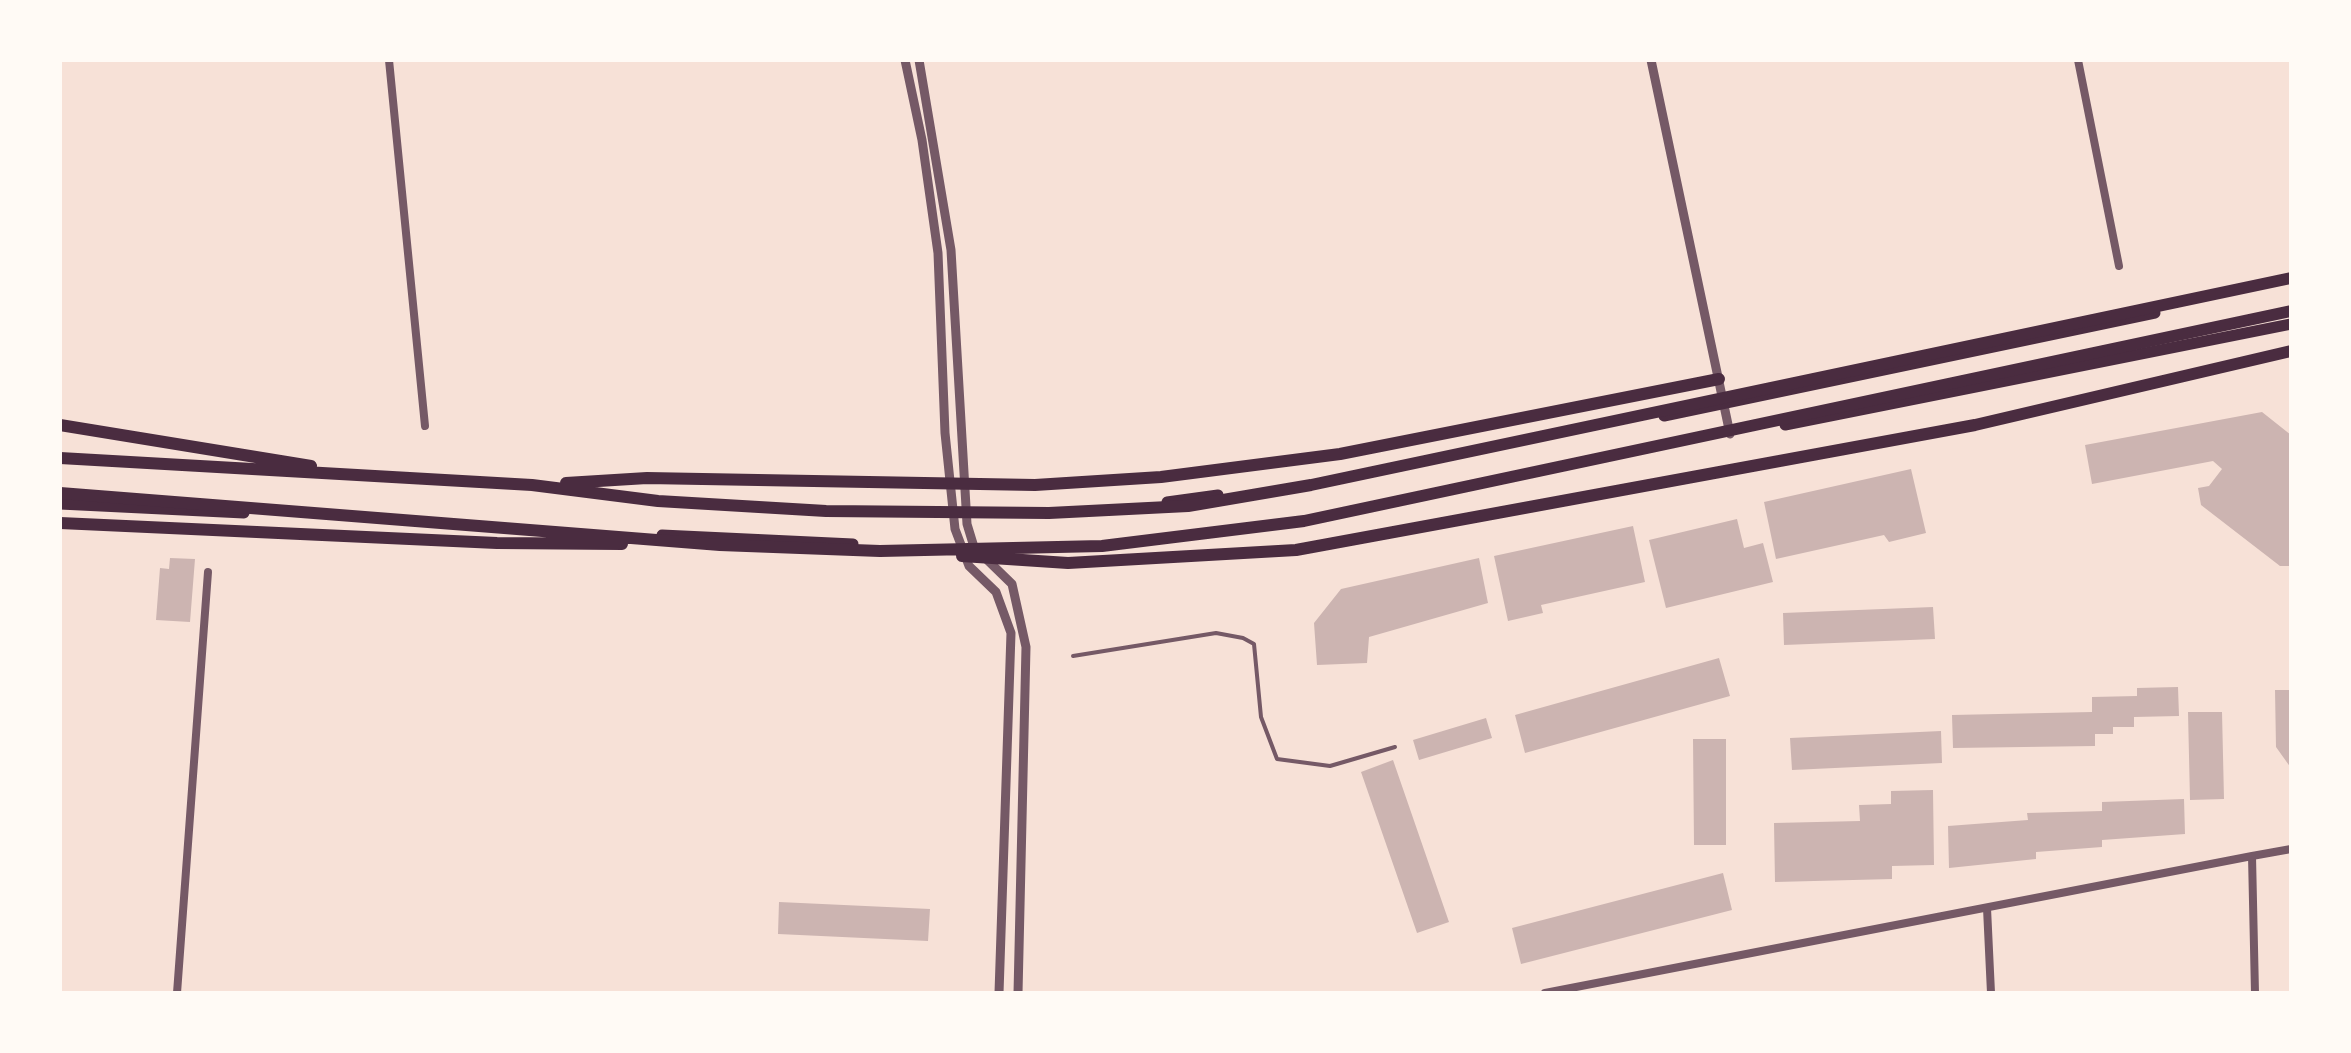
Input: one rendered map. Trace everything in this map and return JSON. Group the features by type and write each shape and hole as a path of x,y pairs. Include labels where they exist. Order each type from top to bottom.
{"highway":[{"path":"63,460 532,485 658,501 826,510 1049,513 1188,506 1311,486 2291,281"},
{"path":"880,551 1102,546 1304,521 2291,312"},
{"path":"60,524 497,543 880,551 1068,564 1296,550 1975,425 2291,351"},
{"path":"532,485 647,478 1035,485 1162,477 1340,454 1719,379"},
{"path":"60,426 227,450 358,476"},
{"path":"63,500 720,545"}],"main road":[{"path":"63,460 908,510 1096,512 1346,477 1724,405 2291,281"},
{"path":"63,500 960,548 1152,544 1415,501 2291,324"}],"street":[{"path":"389,60 426,426"},
{"path":"905,60 922,140 938,253 945,433 961,509 974,548 1012,584 1026,646 1018,993"},
{"path":"919,60 951,250 960,548 969,566 996,592 1011,633 999,993"},
{"path":"1652,60 1731,436"},
{"path":"2078,60 2119,266"},
{"path":"177,993 208,572"},
{"path":"1546,993 2291,849"},
{"path":"2252,856 2255,993"},
{"path":"1987,908 1991,993"}],"lane":[{"path":"1073,656 1216,633 1243,638 1254,644 1260,717 1278,759 1330,766 1395,747"}],"building":[{"path":"2262,412 2291,435 2291,566 2280,566 2201,505 2198,488 2209,486 2222,469 2213,461 2092,484 2085,445"},
{"path":"1911,469 1926,533 1889,542 1884,535 1776,559 1764,502"},
{"path":"1737,519 1744,548 1763,543 1773,582 1666,608 1649,540"},
{"path":"1633,526 1645,582 1541,605 1543,613 1508,621 1494,556"},
{"path":"170,558 195,559 190,622 156,620 160,568 169,569"},
{"path":"1479,558 1488,603 1369,637 1367,663 1317,665 1314,623 1341,589"},
{"path":"1933,607 1935,639 1784,645 1783,613"},
{"path":"1719,658 1730,696 1525,753 1515,715"},
{"path":"2178,687 2179,716 2134,717 2134,727 2113,727 2113,734 2095,734 2095,746 1953,748 1952,715 2092,712 2092,697 2137,696 2137,688"},
{"path":"2275,690 2291,690 2291,768 2276,747"},
{"path":"2188,712 2222,712 2224,799 2190,800"},
{"path":"1486,718 1492,738 1419,760 1413,740"},
{"path":"1941,731 1942,763 1792,770 1790,738"},
{"path":"1693,739 1726,739 1726,845 1694,845"},
{"path":"1393,760 1449,922 1417,933 1361,772"},
{"path":"1933,790 1934,865 1892,866 1892,879 1775,882 1774,823 1860,821 1859,805 1891,804 1891,791"},
{"path":"2184,799 2185,834 2102,840 2102,847 2036,852 2036,859 1949,868 1948,826 2028,820 2027,813 2102,811 2102,802"},
{"path":"1723,873 1732,910 1521,964 1512,928"},
{"path":"779,902 930,909 928,941 778,934"}]}
